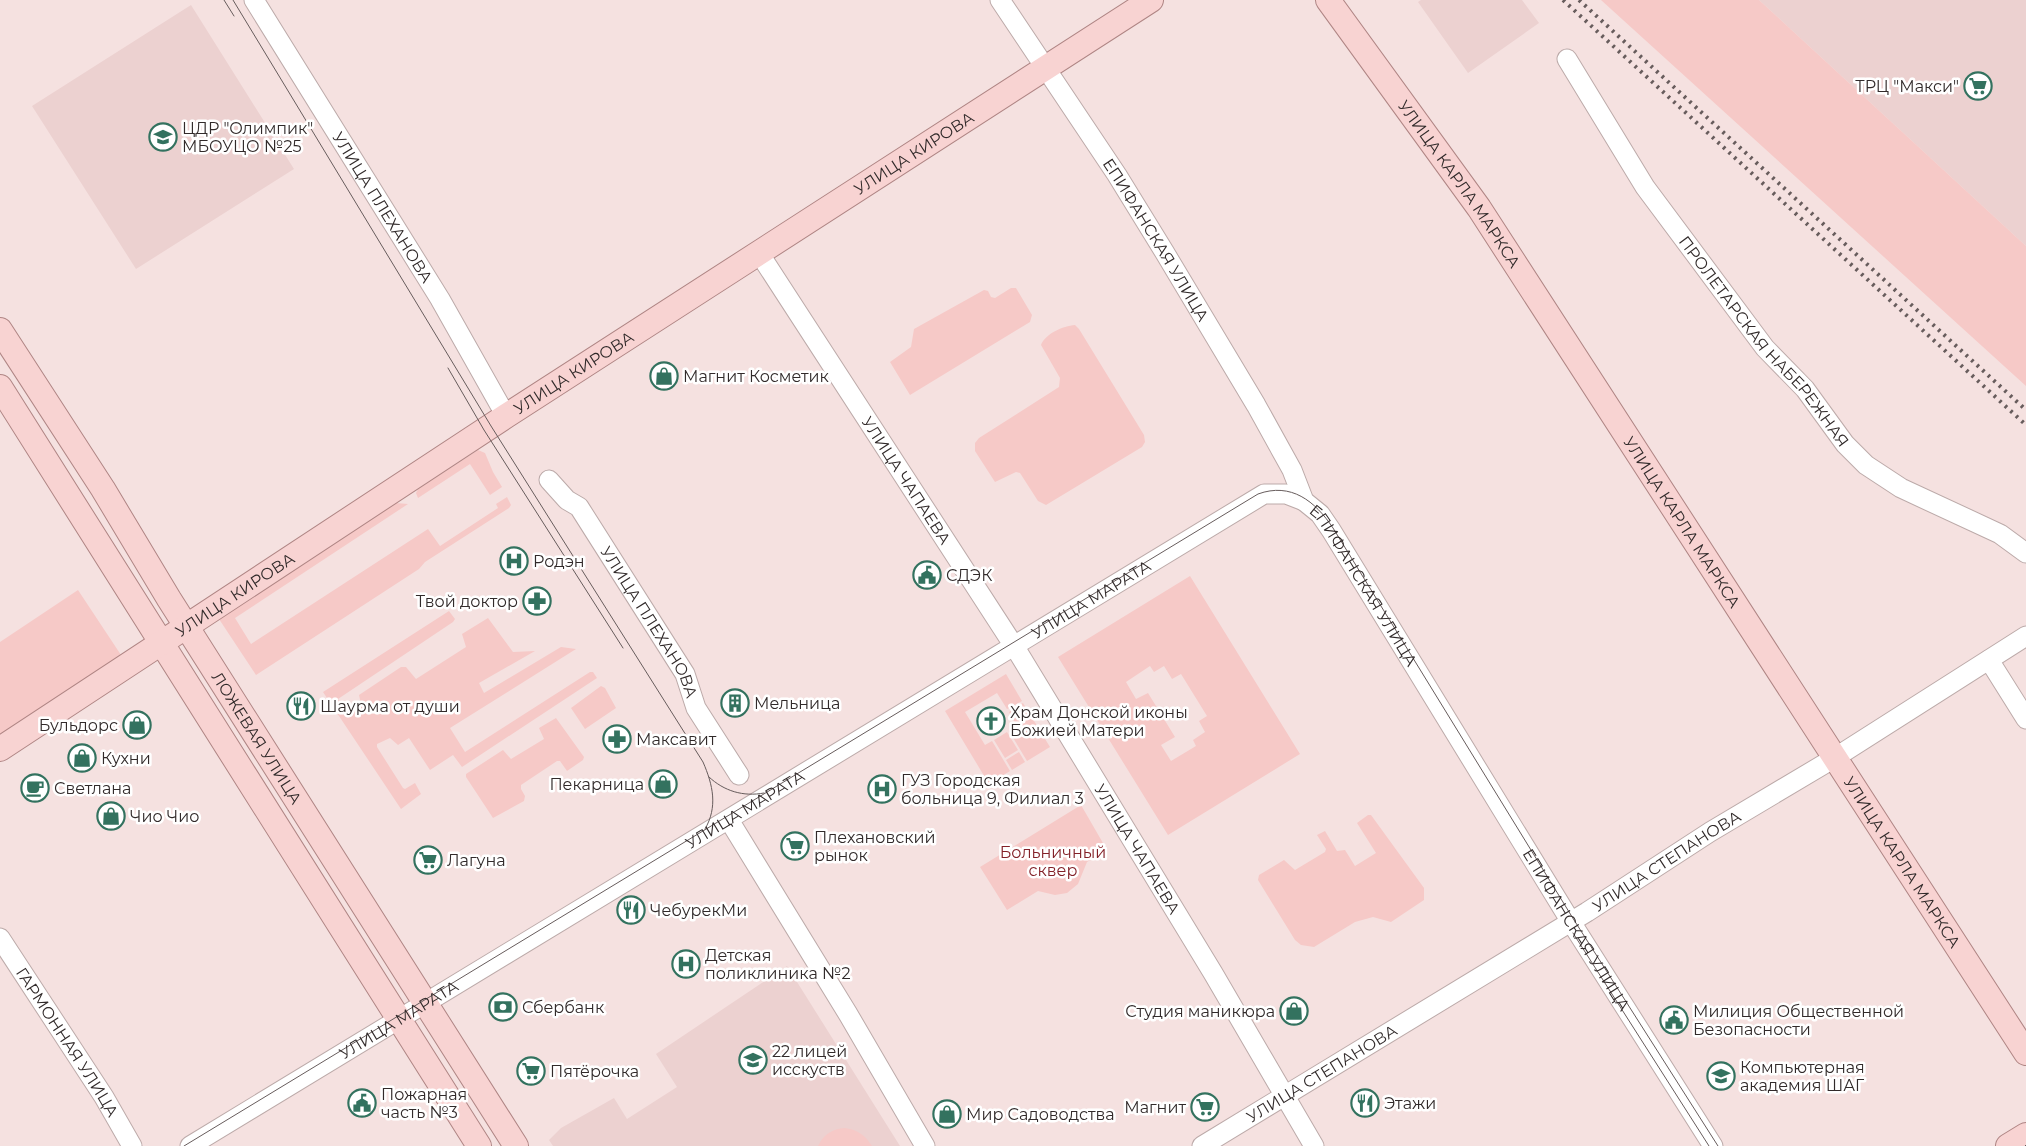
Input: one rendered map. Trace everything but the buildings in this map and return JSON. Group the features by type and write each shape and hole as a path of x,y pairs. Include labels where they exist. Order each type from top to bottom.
{"main road":[{"name":"УЛИЦА КИРОВА","path":"0,749 506,416 1151,0"},
{"name":"УЛИЦА КАРЛА МАРКСА","path":"1328,0 1479,208 1836,756 2026,1053"},
{"name":"ЛОЖЕВАЯ УЛИЦА","path":"0,330 98,481 169,599 516,1146"},
{"name":"ЛОЖЕВАЯ УЛИЦА","path":"0,387 479,1146"},
{"path":"2008,1146 2026,1135"}],"street":[{"name":"УЛИЦА ПЛЕХАНОВА","path":"254,0 440,300 506,416"},
{"name":"ЕПИФАНСКАЯ УЛИЦА","path":"1000,0 1117,175 1256,405 1292,470 1304,501 1320,514 1331,530 1571,922 1713,1146"},
{"name":"ПРОЛЕТАРСКАЯ НАБЕРЕЖНАЯ","path":"1567,59 1645,187 1765,348 1805,389 1845,444 1866,465 1901,488 2000,534 2026,553"},
{"name":"УЛИЦА ЧАПАЕВА","path":"760,253 1014,646 1213,973 1314,1146"},
{"name":"УЛИЦА ПЛЕХАНОВА","path":"548,480 567,500 579,507 685,674 696,708 739,775"},
{"name":"УЛИЦА МАРАТА","path":"190,1146 1264,494 1286,494 1304,501"},
{"name":"УЛИЦА СТЕПАНОВА","path":"1202,1146 1571,922 1710,832 1836,756 2026,636"},
{"path":"1989,660 2026,720"},
{"path":"729,820 848,1014 925,1146"},
{"name":"ГАРМОННАЯ УЛИЦА","path":"0,938 104,1097 132,1146"}],"shaded area":[{"path":"1421,0 1522,0 1539,23 1468,73 1418,2"},
{"path":"1759,0 2026,0 2026,246"},
{"name":"ЦДР \"Олимпик\" МБОУЦО №25","path":"191,5 294,169 136,269 32,106"},
{"name":"22 лицей исскуств","path":"787,966 900,1146 553,1146 549,1140 561,1128 614,1098 627,1119 677,1087 656,1054"}],"green space":[{"path":"1601,0 1759,0 2026,246 2026,386"},
{"path":"1011,288 1016,288 1032,315 1030,322 910,395 890,362 911,347 914,329 984,290 988,291 991,297 995,298"},
{"path":"1075,325 1144,435 1145,442 1142,447 1046,505 1038,501 1020,473 1016,472 995,482 975,451 975,443 979,438 1059,387 1060,378 1041,345 1046,337 1055,331"},
{"path":"478,450 485,453 502,487 490,495 470,464 418,498 416,493 418,489"},
{"path":"507,497 511,505 509,508 256,675 219,619 396,503 408,504 235,618 251,644 428,529 440,546 498,508 496,504"},
{"path":"1190,576 1300,754 1168,835 1058,657","holes":["1150,666 1154,672 1164,666 1172,679 1181,674 1207,716 1199,721 1205,732 1193,740 1196,746 1171,761 1161,745 1175,737 1148,693 1136,699 1126,682"]},
{"path":"78,590 121,655 0,736 0,642"},
{"path":"449,611 455,619 453,622 338,699 346,713 361,704 359,695 401,667 406,667 416,679 466,647 462,634 488,618 513,652 535,651 479,683 484,693 561,647 576,649 450,728 465,752 590,672 593,672 597,678 462,767 453,755 430,770 409,738 398,745 390,738 377,744 377,747 403,788 405,789 415,783 421,794 401,809 323,692"},
{"path":"1006,674 1022,701 1007,709 997,693 965,712 985,745 992,741 1010,771 989,784 945,711"},
{"path":"601,686 605,688 616,708 585,729 571,708"},
{"path":"1023,703 1050,747 1027,761 1009,731 1017,726 1009,712"},
{"path":"556,718 584,757 583,760 567,771 560,761 557,761 521,785 525,796 524,801 493,818 466,777 466,774 503,750 511,759 544,739 539,728"},
{"path":"1007,732 1018,750 1005,758 994,740"},
{"path":"1019,752 1025,762 1012,770 1006,760"},
{"name":"Больничный сквер","path":"1081,805 1107,850 1087,862 1078,884 1067,893 1055,895 1038,891 1007,910 980,867"},
{"path":"1371,815 1424,888 1424,900 1391,922 1373,917 1355,922 1314,947 1301,945 1295,940 1258,880 1259,875 1284,860 1295,870 1325,852 1326,849 1317,835 1325,831 1337,851 1345,850 1355,866 1376,853 1357,823"},
{"path":"845,1128 861,1134 872,1146 818,1146 829,1133"}],"tram line":[{"path":"224,0 234,16"},
{"path":"233,0 491,426 703,762 713,796 712,812 705,829"},
{"path":"448,368 484,430 623,648"},
{"path":"184,1146 1258,494 1281,490 1301,496 1310,502 1333,528 1574,920 1718,1146"},
{"path":"709,777 721,786 734,792 764,793"},
{"path":"1573,933 1709,1146"}],"railway":[{"path":"1563,0 2026,425"},
{"path":"1579,0 2026,410"}],"place":[{"name":"ТРЦ \"Макси\"","path":"1978,86"},
{"name":"ЦДР \"Олимпик\" МБОУЦО №25","path":"163,137"},
{"name":"Магнит Косметик","path":"664,376"},
{"name":"Родэн","path":"514,561"},
{"name":"СДЭК","path":"927,575"},
{"name":"Твой доктор","path":"537,601"},
{"name":"Мельница","path":"735,703"},
{"name":"Шаурма от души","path":"301,706"},
{"name":"Храм Донской иконы Божией Матери","path":"991,721"},
{"name":"Бульдорс","path":"137,725"},
{"name":"Максавит","path":"617,739"},
{"name":"Кухни","path":"82,758"},
{"name":"Пекарница","path":"663,784"},
{"name":"Светлана","path":"35,788"},
{"name":"ГУЗ Городская больница 9, Филиал 3","path":"882,789"},
{"name":"Чио Чио","path":"111,816"},
{"name":"Плехановский рынок","path":"795,846"},
{"name":"Лагуна","path":"428,860"},
{"name":"ЧебурекМи","path":"631,910"},
{"name":"Детская поликлиника №2","path":"686,964"},
{"name":"Сбербанк","path":"503,1007"},
{"name":"Студия маникюра","path":"1294,1011"},
{"name":"Милиция Общественной Безопасности","path":"1674,1020"},
{"name":"22 лицей исскуств","path":"753,1060"},
{"name":"Пятёрочка","path":"531,1071"},
{"name":"Компьютерная академия ШАГ","path":"1721,1076"},
{"name":"Пожарная часть №3","path":"362,1103"},
{"name":"Этажи","path":"1365,1103"},
{"name":"Магнит","path":"1205,1107"},
{"name":"Мир Садоводства","path":"947,1114"}]}
